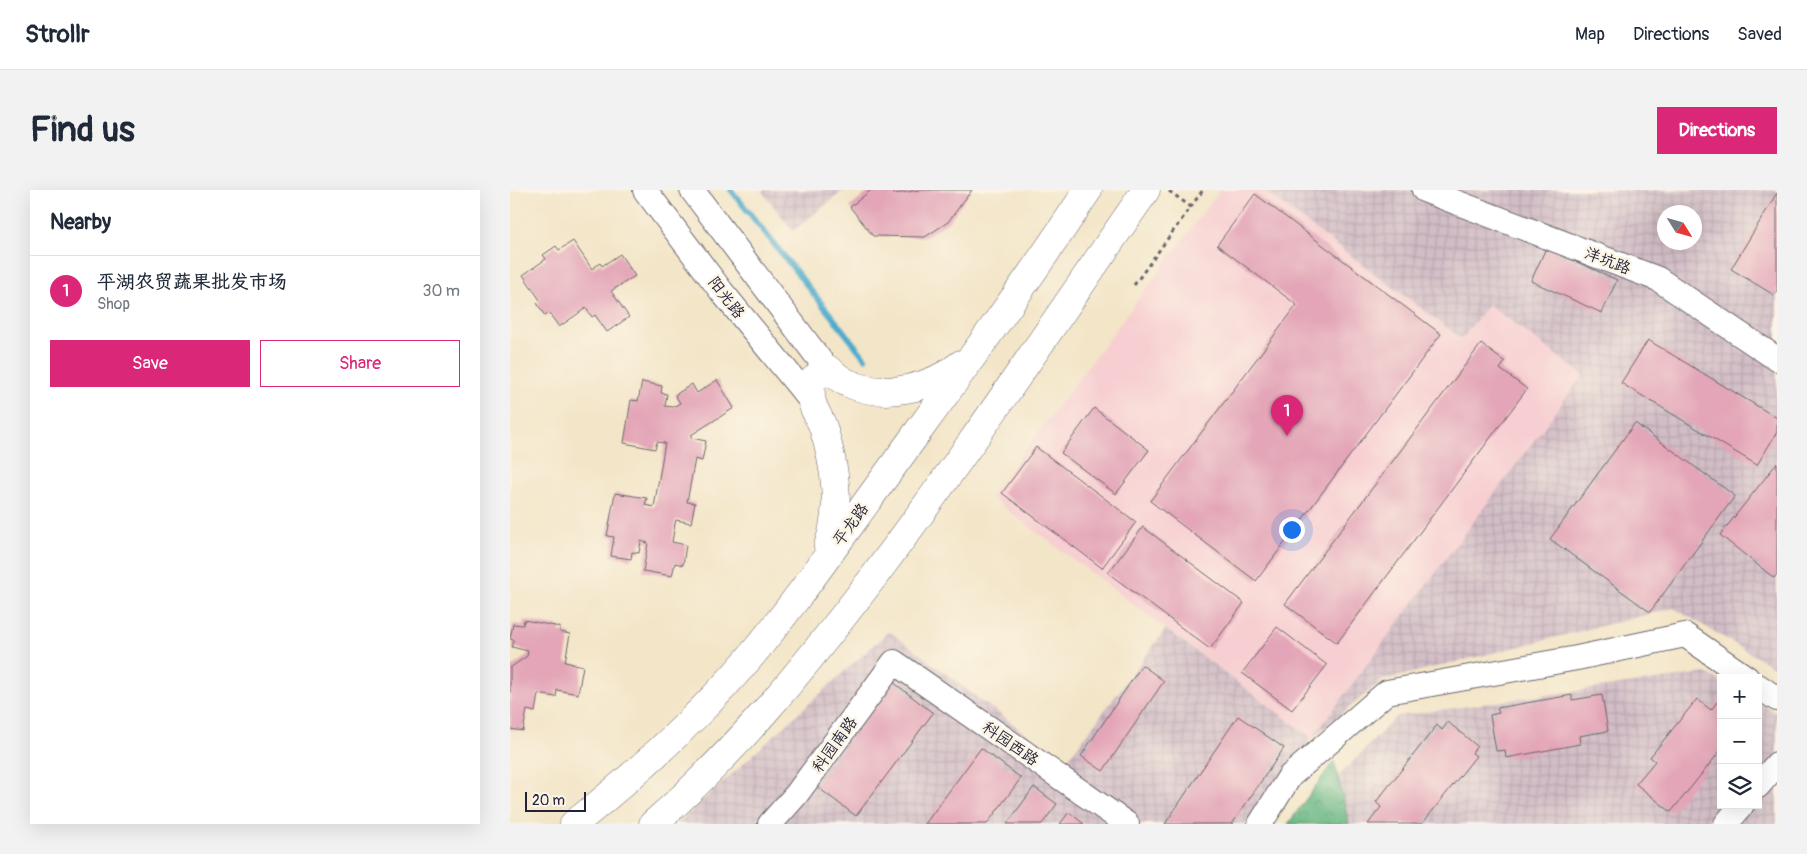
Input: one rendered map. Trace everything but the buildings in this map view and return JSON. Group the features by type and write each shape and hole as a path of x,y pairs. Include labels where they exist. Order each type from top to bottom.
{"main road":[{"name":"平龙路","path":"574,824 663,749 708,704 745,663 789,608 975,353 1088,190"},
{"path":"653,824 681,800 730,752 782,693 845,614 913,525 979,433 1146,190"},
{"path":"818,568 829,544 835,522 837,499 829,449 822,425 812,402 811,382 826,368 848,383 869,390 890,391 911,388 936,380 956,369 975,353"}],"street":[{"name":"阳光路","path":"645,190 722,292 812,402"},
{"path":"692,190 826,368"},
{"name":"洋坑路","path":"1424,190 1658,279 1777,360"},
{"path":"1260,824 1290,776 1387,692 1576,658 1685,634 1741,674"},
{"name":"科园南路","path":"770,824 796,795 894,662"},
{"name":"科园西路","path":"894,662 1127,824"},
{"path":"1762,689 1777,699"},
{"path":"1762,781 1777,764"},
{"path":"1726,824 1739,809"}],"path":[{"path":"1168,190 1191,206"},
{"path":"1134,285 1203,190"}],"shaded area":[{"path":"761,190 844,190 793,231"},
{"path":"1220,190 1263,190 1462,339 1488,304 1584,375 1312,738 990,497"},
{"path":"1263,190 1777,190 1777,669 1674,608 1383,680 1312,738 1583,375 1488,304 1462,339"},
{"path":"1166,629 1312,738 1247,824 677,824 889,631 1065,763"},
{"path":"1706,673 1717,679 1717,809 1762,809 1762,705 1777,713 1777,824 1331,824 1331,784 1397,716"}],"green space":[{"path":"1334,761 1349,824 1288,824"}],"waterway":[{"path":"731,190 865,358"}],"place":[{"name":"平湖农贸蔬果批发市场","path":"1287,436"}]}
